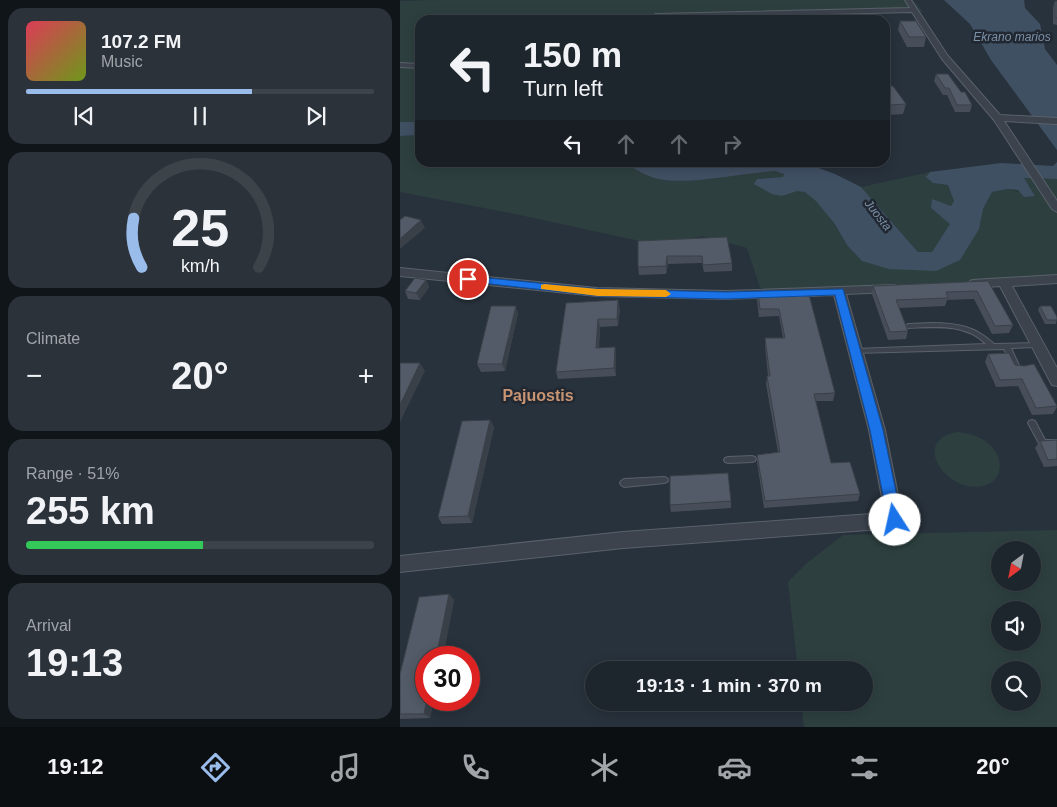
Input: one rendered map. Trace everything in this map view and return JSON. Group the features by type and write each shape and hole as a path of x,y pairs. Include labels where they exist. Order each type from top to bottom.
{"street":[{"path":"908,0 946,57 996,118 1029,164 1057,209"},
{"path":"730,15 916,10"},
{"path":"400,65 415,66"},
{"path":"996,118 1057,121"},
{"path":"400,272 598,292 726,295 907,287"},
{"path":"955,285 1057,279"},
{"path":"1004,282 1057,381"},
{"path":"400,564 623,540 895,520 877,430 839,291"}],"lane":[{"path":"908,326 956,325 974,331 986,338 994,347"},
{"path":"855,351 1038,345"},
{"path":"1006,346 1018,370"},
{"path":"1032,423 1043,443 1057,443"},
{"path":"728,460 752,459"},
{"path":"624,483 664,480"}],"shaded area":[{"path":"913,0 923,12 832,15 415,15 415,122 400,122 400,1"},
{"path":"415,135 415,167 632,167 653,178 676,181 775,171 784,174 783,177 761,178 754,182 782,196 799,190 807,192 827,213 847,245 936,271 979,229 983,209 992,192 1008,189 1035,196 1024,178 1057,179 1057,279 762,293 747,248 702,236 663,246 515,214 400,192 400,136"},
{"path":"930,172 927,177 933,183 948,185 954,201 951,206 932,200 931,208 951,224 932,252 918,252 861,187"},
{"path":"958,432 979,437 995,450 1000,468 995,479 990,483 983,486 970,486 957,482 946,475 939,465 935,455 936,445 944,437"},
{"path":"1057,530 1057,727 804,727 802,711 873,711 873,661 797,661 788,582 807,563 843,535"}],"water":[{"name":"Ekrano marios","path":"944,0 1024,0 1025,8 1040,24 1045,49 1057,65 1057,150 991,60 970,24"},
{"path":"400,122 415,122 415,135 400,136"},
{"name":"Juosta","path":"1057,162 1057,179 1024,178 1035,196 1024,197 1018,190 1008,189 992,192 983,209 979,229 960,260 936,271 889,269 862,261 847,245 834,223 816,201 805,192 797,191 782,196 772,194 754,184 757,179 783,177 784,174 775,171 676,181 653,178 631,167 816,167 861,187 918,252 932,252 950,224 931,208 932,199 951,206 954,201 948,185 933,183 926,177 930,172 1001,163 1053,166"}],"building":[{"path":"1055,1 1057,1 1057,18 1055,18"},
{"path":"900,21 916,21 926,37 909,37"},
{"path":"936,74 948,74 961,92 965,92 972,105 957,105 949,88 945,88"},
{"path":"890,86 893,86 906,104 890,105"},
{"path":"405,216 421,220 400,239 400,220"},
{"path":"727,237 732,263 703,265 702,256 667,256 666,266 638,267 638,241"},
{"path":"415,278 426,280 416,293 405,291"},
{"path":"988,281 1013,325 995,326 977,291 946,292 948,298 896,300 908,331 890,332 873,286"},
{"path":"808,291 835,393 814,394 831,463 850,462 860,494 765,501 757,455 780,452 767,376 770,376 765,338 785,338 779,309 760,309 758,292"},
{"path":"618,300 617,319 598,319 596,348 615,347 614,368 556,372 566,303"},
{"path":"491,306 516,306 502,364 477,364"},
{"path":"1040,306 1051,306 1057,320 1047,320"},
{"path":"1009,353 1015,365 1034,364 1057,406 1036,408 1022,379 1000,380 988,354"},
{"path":"400,363 420,363 400,405"},
{"path":"490,420 468,516 438,517 462,421"},
{"path":"1057,440 1057,459 1048,460 1040,441"},
{"path":"728,473 731,501 670,505 670,476"},
{"path":"449,594 438,646 415,646 415,711 425,711 424,714 400,714 400,674 419,597"}],"slow traffic":[{"path":"544,287 598,292 666,294"}],"district":[{"name":"Pajuostis","path":"538,395"}],"route":[{"path":"468,279 598,292 726,295 839,291 877,430 895,520"}]}
